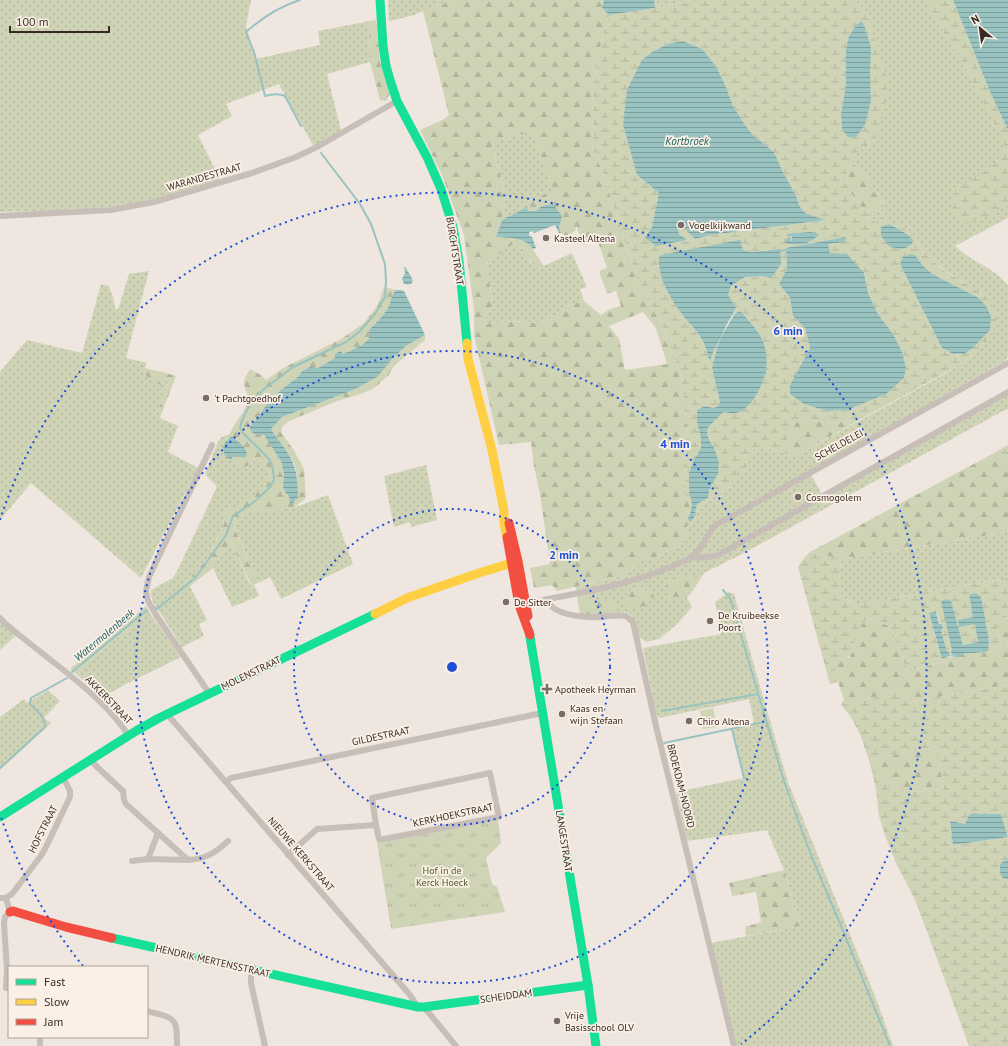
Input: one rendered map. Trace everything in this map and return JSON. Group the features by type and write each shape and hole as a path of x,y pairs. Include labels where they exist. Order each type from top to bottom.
{"street":[{"name":"BURCHTSTRAAT","path":"380,0 383,46 391,84 438,182 453,227 459,262 468,359 492,450 504,511 504,523 515,562"},
{"name":"WARANDESTRAAT","path":"0,216 111,210 154,202 252,173 296,157 317,148 398,101"},
{"name":"SCHELDELEI","path":"691,558 716,525 1008,363"},
{"name":"SCHELDELEI","path":"522,604 636,579 691,558 710,557 720,554 1008,392"},
{"path":"209,693 158,618 148,601 146,591 149,577 212,445"},
{"name":"MOLENSTRAAT","path":"0,817 129,736 136,730 209,693 407,598 515,562"},
{"name":"LANGESTRAAT","path":"515,562 522,604 530,636 588,985 596,1046"},
{"name":"BROEKDAM-NOORD","path":"547,599 553,607 562,612 586,618 617,615 626,616 633,622 658,734 734,1046"},
{"name":"AKKERSTRAAT","path":"0,618 78,681 118,722 129,736"},
{"name":"GILDESTRAAT","path":"226,782 231,778 542,713"},
{"name":"NIEUWE KERKSTRAAT","path":"167,714 288,855 456,1046"},
{"path":"91,759 96,766 123,791 126,804 188,860"},
{"name":"KERKHOEKSTRAAT","path":"490,773 499,817 379,839 376,825 372,798 490,773"},
{"name":"HOFSTRAAT","path":"3,898 12,894 40,857 70,798 70,791 63,777"},
{"path":"288,855 317,829 376,825"},
{"path":"148,859 158,833"},
{"path":"132,860 196,860 215,852 228,841"},
{"path":"0,990 8,988 4,923 5,917 10,912 3,898"},
{"name":"HENDRIK MERTENSSTRAAT","path":"10,912 14,911 66,927 388,1002 421,1007"},
{"path":"251,970 251,983 266,1046"},
{"name":"SCHEIDDAM","path":"421,1007 588,985"},
{"path":"148,1011 172,1019 176,1027 177,1046"}],"green space":[{"path":"0,0 251,0 246,26 255,59 320,45 318,31 370,21 370,62 327,74 341,130 314,147 279,84 226,104 232,116 198,135 220,179 154,199 121,206 65,210 0,212"},
{"path":"388,0 452,0 411,16 389,21"},
{"path":"452,0 604,0 602,8 609,15 601,44 594,84 592,145 604,176 638,282 663,327 681,376 687,426 685,493 689,502 690,510 683,517 688,524 685,543 618,577 557,591 552,585 534,588 530,568 550,564 531,442 499,445 474,335 474,309 464,235 442,175 420,130 444,119 449,115 423,11","holes":["532,131 552,191 526,202 528,211 537,211 543,206 559,227 561,233 566,236 575,231 576,225 583,245 597,239 607,268 599,271 607,294 616,291 621,306 610,309 601,315 584,301 569,305 551,318 538,323 514,321 484,324 487,314 494,308 486,264 499,253 514,244 523,249 524,256 539,268 544,266 528,244 515,239 496,237 502,220 506,196 492,143","643,312 656,328 667,364 625,370 619,339 609,326"]},
{"path":"654,0 692,0 655,8"},
{"path":"692,0 856,0 867,13 887,78 887,92 878,136 858,152 849,166 846,179 852,195 860,206 870,212 868,219 876,222 884,220 899,223 915,238 925,254 945,271 983,294 991,303 997,314 995,332 977,352 959,365 863,418 836,423 800,417 790,432 786,444 781,451 762,448 751,451 745,469 730,487 700,505 693,523 688,524 683,517 690,510 689,502 685,493 687,426 681,376 663,327 638,282 604,176 592,145 594,84 601,44 609,15 655,8","holes":["865,27 867,35 871,101 842,129 841,114 846,85 846,48 849,36","668,44 703,50 718,70 733,106 747,128 754,136 774,152 800,207 805,213 824,220 711,235 695,239 685,229 685,222 677,223 679,234 687,241 646,238 652,227 659,193 637,175 623,125 642,60 652,52","889,224 896,227 910,237 912,244 902,249 881,227","818,234 807,241 799,242 791,242 792,236","845,237 846,242 828,244 830,254 864,273 868,293 878,314 893,334 885,394 847,410 827,411 804,404 802,365 810,348 805,328 793,316 790,298 779,284 787,268 786,248","790,238 791,242 786,242 786,240","740,241 743,250 752,252 780,249 763,276 745,277 731,286 728,295 736,307 733,313 734,316 741,312 757,330 766,348 728,413 724,412 707,429 708,438 714,448 712,485 709,490 708,498 697,504 694,518 689,514 692,501 689,494 695,458 701,448 701,438 697,422 705,406 713,408 717,407 720,402 712,368 717,347 715,347 710,360 701,338 671,297 658,265","915,255 924,267 934,275 979,298 986,306 990,330 979,343 969,351 959,355 952,354 942,348 900,264"]},
{"path":"856,0 924,0 965,68 1001,134 1005,149 999,160 983,172 991,215 1008,204 1008,218 955,246 970,258 998,275 1008,285 1008,356 1005,361 809,471 824,498 1008,395 1008,409 742,554 704,573 687,598 692,607 677,624 659,639 646,642 639,637 631,615 626,612 580,615 576,587 618,577 685,543 688,524 693,523 700,505 730,487 751,451 762,448 781,451 794,457 939,377 977,352 983,294 946,271 925,254 915,238 884,220 876,222 868,219 870,212 881,212 884,201 874,190 867,176 856,168 849,166 858,152 878,136 873,35 867,13"},
{"path":"924,0 953,0 991,94 1008,130 1008,204 991,215 971,222 960,221 954,212 952,201 956,187 983,172 999,160 1005,149 1000,134 965,68"},
{"path":"376,20 380,62 390,93 386,101 380,100 370,62 370,21"},
{"path":"532,131 553,191 527,202 527,207 502,220 506,196 492,142"},
{"path":"849,166 856,168 867,176 874,190 884,201 881,212 870,212 860,206 852,195 846,179"},
{"path":"514,244 523,249 529,261 536,264 539,268 572,253 587,287 580,289 584,301 569,305 551,318 538,323 514,321 484,324 487,314 494,308 486,264 500,252"},
{"path":"149,271 126,358 147,363 143,369 169,382 157,412 161,415 160,418 178,426 168,452 198,468 141,578 31,483 0,520 0,372 27,340 82,353 101,284 109,286 115,308 118,310 129,274"},
{"path":"384,287 396,290 386,311 369,330 370,339 362,345 318,368 310,367 302,371 299,376 269,401 257,419 250,426 262,434 278,455 283,467 284,486 289,495 295,500 298,497 298,479 296,469 288,453 271,429 282,417 353,390 406,346 425,335 425,340 395,365 388,376 374,388 361,394 337,401 289,421 282,427 281,432 295,452 304,469 306,498 293,508 267,511 257,510 246,513 237,518 234,527 258,583 252,586 231,543 222,553 212,569 195,582 192,579 193,572 212,556 212,549 224,524 222,511 229,505 236,510 270,480 266,468 257,457 250,464 244,467 238,466 231,460 234,454 234,438 230,434 247,404 248,397 244,386 244,381 250,369 261,375 266,380 283,368 341,339 363,324 378,305"},
{"path":"145,368 176,376 161,415 157,412 169,382 165,380 161,385 157,384 155,380 146,375 143,369"},
{"path":"800,417 836,423 863,418 794,457 781,451 786,444 790,432"},
{"path":"230,434 232,436 227,439 223,453 234,463 251,464 257,457 266,468 270,480 236,510 222,511 224,524 212,549 212,556 199,566 192,579 195,582 190,586 207,620 199,624 204,636 182,647 153,602 151,590 173,578 177,571 217,487 205,474 218,442 222,437"},
{"path":"1008,445 1008,460 998,456 981,460"},
{"path":"998,456 1008,460 1008,532 841,559 810,552 981,460"},
{"path":"426,465 437,520 411,527 410,522 394,527 384,476"},
{"path":"328,495 353,564 281,599 270,577 258,583 234,526 237,518 246,513 257,510 267,511 293,508"},
{"path":"1008,532 1008,578 858,604 843,598 839,581 841,559"},
{"path":"231,543 251,586 254,585 259,596 232,607 213,568 222,553"},
{"path":"810,552 841,559 839,581 843,598 858,604 1008,578 1008,626 1006,616 1001,615 997,619 997,629 1001,641 999,653 988,651 989,642 982,601 978,595 974,594 969,595 973,617 958,620 975,624 978,642 963,645 951,602 952,656 950,656 949,652 947,652 941,630 943,629 942,624 940,624 937,612 929,614 943,662 907,671 889,626 872,619 865,621 858,629 852,646 853,652 851,655 834,664 838,682 830,684 798,567"},
{"path":"687,576 699,577 694,586 685,594 679,598 669,599 667,582"},
{"path":"637,588 651,591 654,596 650,602 645,605 632,608 624,602 628,591"},
{"path":"729,592 734,594 788,782 877,1001 893,1046 737,1046 711,943 801,926 784,870 767,830 687,841 676,792 744,778 732,728 754,723 749,699 659,718 656,713 643,648 721,634 715,602"},
{"path":"580,596 588,599 614,600 616,604 615,610 588,614 582,611"},
{"path":"146,606 149,612 75,673 70,669"},
{"path":"149,612 181,657 101,698 75,673"},
{"path":"1001,615 1006,616 1008,626 1008,685 907,703 898,688 878,697 841,705 844,699 834,664 837,660 850,657 858,629 865,621 872,619 889,626 907,671 943,662 942,659 961,654 988,651 999,653 1001,641 997,629 997,619"},
{"path":"0,621 16,635 0,650"},
{"path":"1008,685 1008,836 1001,814 975,813 965,824 950,821 953,845 1008,837 1008,859 1004,861 1006,879 1008,879 1008,1046 969,1046 915,900 895,861 885,835 879,816 872,772 896,787 913,792 944,789 936,747 869,760 860,734 851,717 841,705 878,697 898,688 906,698 907,703"},
{"path":"48,690 60,701 44,718 51,723 0,770 0,717 24,699 27,703"},
{"path":"713,708 717,727 703,729 700,711"},
{"path":"936,747 944,789 913,792 896,787 872,772 869,760"},
{"name":"Hof in de Kerck Hoeck","path":"498,820 501,843 486,858 492,884 497,887 505,912 391,929 377,842"},
{"path":"784,870 801,926 746,936 745,927 761,922 756,892 732,896 729,883"}],"water":[{"path":"604,0 654,0 655,8 609,15 602,8"},
{"path":"953,0 1008,0 1008,130 991,94"},
{"path":"862,22 871,48 871,101 865,125 856,137 848,137 842,129 841,114 846,85 846,48 849,36 857,24"},
{"name":"Kortbroek","path":"682,41 703,50 714,64 726,87 733,106 747,128 754,136 774,152 800,207 805,213 825,220 711,235 695,239 685,229 684,222 677,224 679,234 687,240 656,246 645,238 652,227 659,193 637,175 623,125 627,90 642,60 652,52 668,44"},
{"path":"553,204 562,216 559,227 561,233 559,233 555,225 534,233 532,231 529,232 529,235 532,237 536,248 533,249 521,240 496,237 502,220 527,207 528,211 536,211 542,206"},
{"path":"889,224 911,237 913,240 912,244 902,249 890,247 881,236 881,227"},
{"path":"810,232 818,234 814,239 808,242 795,245 785,242 786,239 790,237 792,241 792,236 787,236 787,234"},
{"path":"845,237 846,242 828,244 830,253 847,254 864,273 868,293 878,314 893,334 902,352 906,368 904,378 886,394 847,410 827,411 804,404 790,394 790,385 810,348 805,328 793,316 790,298 779,284 787,268 786,248"},
{"path":"740,240 743,250 752,252 780,249 781,264 771,278 763,276 745,277 731,286 728,295 736,307 733,313 734,315 739,311 741,312 761,337 766,352 766,372 759,389 749,405 737,413 724,412 707,429 708,438 714,448 719,462 718,473 709,490 708,498 697,504 694,518 690,522 688,519 692,501 689,494 689,472 701,448 701,438 697,422 697,410 705,406 713,408 717,407 720,402 712,368 717,348 715,347 710,361 701,338 680,311 666,289 660,273 659,257 665,254"},
{"path":"911,254 915,255 924,267 934,275 979,298 986,306 991,316 990,330 973,348 964,354 953,354 942,348 900,264 903,257"},
{"path":"404,267 412,278 412,283 404,284 402,279 405,273"},
{"path":"396,290 404,291 425,335 406,346 393,358 377,377 353,390 282,417 271,429 292,460 295,470 298,498 293,504 290,503 289,496 283,487 284,474 281,461 264,435 254,434 250,429 250,426 257,419 269,401 299,376 302,371 310,367 318,368 335,358 335,354 340,351 344,354 362,345 369,339 369,330 386,311"},
{"path":"232,436 244,447 247,454 245,457 240,457 234,454 231,460 225,455 223,451 224,445"},
{"path":"974,593 980,596 982,601 989,642 988,651 961,654 960,657 954,657 953,655 952,656 941,601 947,599 951,601 963,645 978,642 975,624 959,627 958,620 973,617 969,595"},
{"path":"936,612 939,624 942,624 943,629 941,630 947,652 949,652 950,656 942,659 929,613"},
{"path":"970,814 1001,814 1008,837 953,845 950,821 965,824"},
{"path":"1008,859 1008,879 1005,879 1000,872 1000,864"}],"pier":[{"path":"733,314 734,315 716,347 728,322"}],"waterway":[{"name":"Watermolenbeek","path":"300,0 272,13 246,32 254,52 265,96 275,94 285,96 301,126"},
{"name":"Watermolenbeek","path":"154,607 157,609 195,578 226,535 233,516 254,502 269,488 274,480 270,460 240,428 247,410 253,401 264,389 293,367 346,342 359,332 375,314 385,297 385,264 371,224 360,204 321,153"},
{"path":"780,251 786,250"},
{"path":"723,590 730,598 783,778 799,823 890,1046"},
{"name":"Watermolenbeek","path":"72,672 147,610"},
{"name":"Watermolenbeek","path":"0,768 45,727 44,720 30,704 31,698 67,678"},
{"path":"662,711 758,694"},
{"path":"664,743 764,722"},
{"path":"732,729 744,778"}],"traffic: fast":[{"path":"380,0 383,46 386,66 391,83 397,101 427,157 441,189 453,227 459,261 467,343"},
{"path":"0,817 159,718 375,614"},
{"path":"529,631 588,985 596,1046"},
{"path":"112,938 418,1007 588,985"}],"traffic: slow":[{"path":"467,343 468,359 492,450 504,511 504,523 507,537"},
{"path":"375,614 407,598 518,561"}],"traffic: jam":[{"path":"509,523 518,561 528,616"},
{"path":"507,537 519,605 530,635"},
{"path":"10,912 13,911 66,927 112,938"}],"place":[{"name":"Vogelkijkwand","path":"681,225"},
{"name":"Kasteel Altena","path":"546,238"},
{"name":"'t Pachtgoedhof","path":"206,398"},
{"name":"Cosmogolem","path":"798,497"},
{"name":"De Sitter","path":"506,602"},
{"name":"De Kruibeekse Poort","path":"710,621"},
{"name":"Apotheek Heyrman","path":"547,689"},
{"name":"Kaas en wijn Stefaan","path":"562,714"},
{"name":"Chiro Altena","path":"689,721"},
{"name":"Vrije Basisschool OLV","path":"557,1021"}]}
